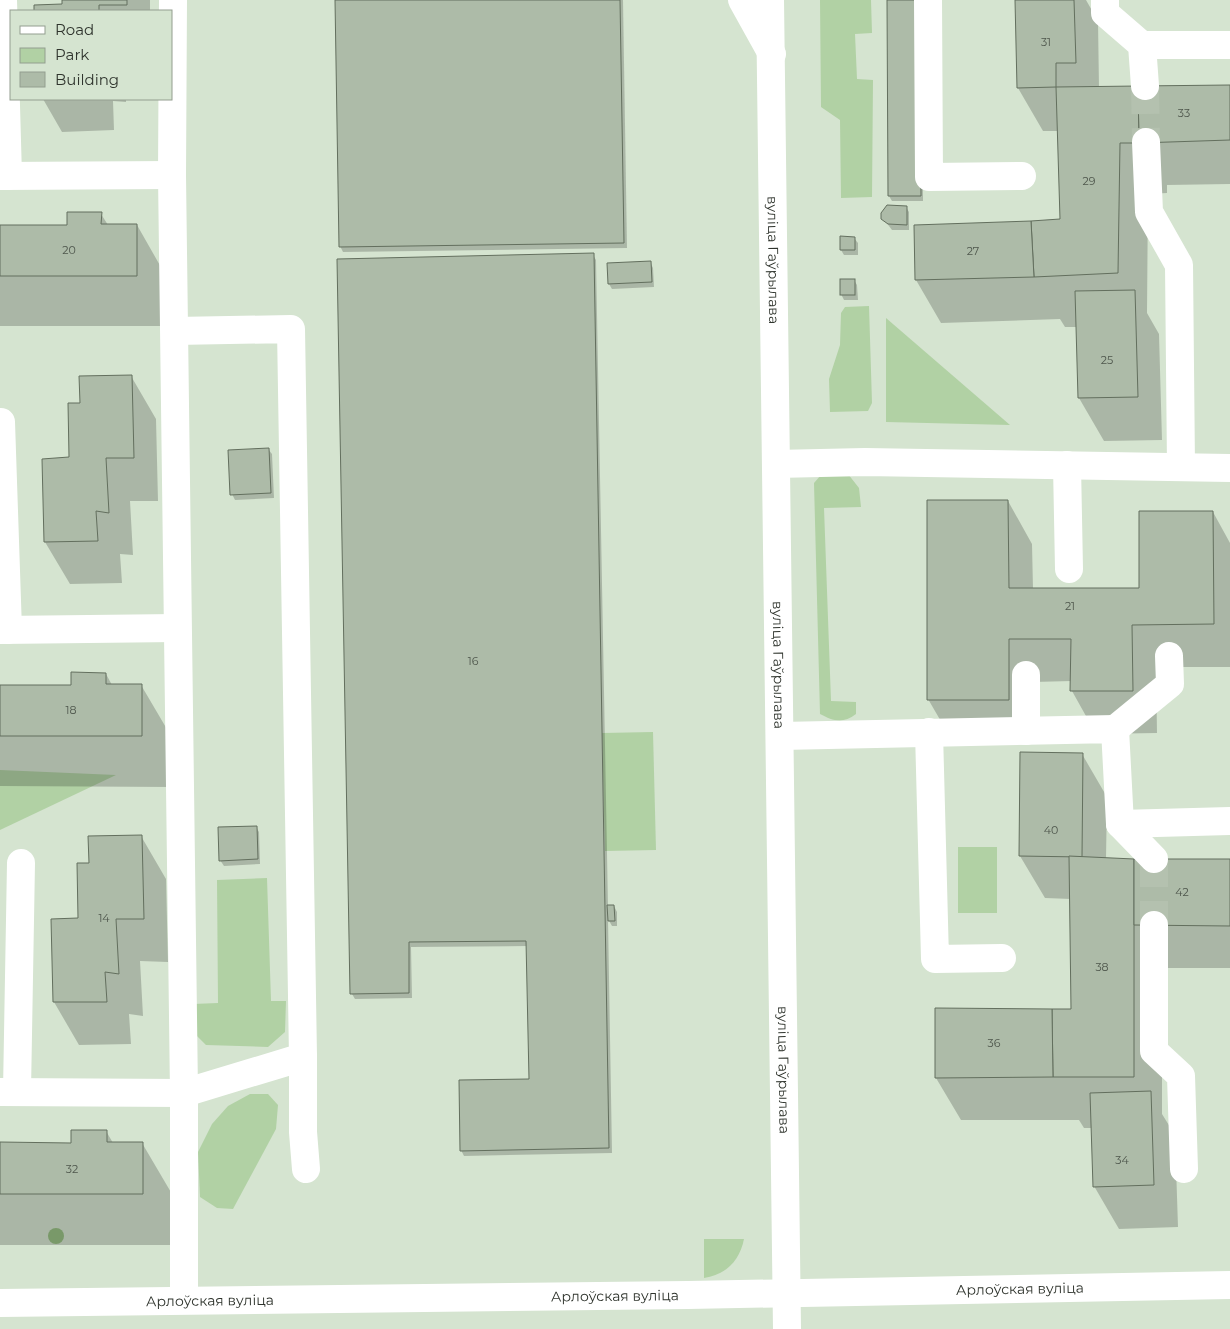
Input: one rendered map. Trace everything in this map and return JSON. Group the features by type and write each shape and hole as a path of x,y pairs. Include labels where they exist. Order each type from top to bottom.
{"main road":[{"path":"3,0 4,176 172,175"},
{"path":"173,0 172,175 184,1093 184,1300"},
{"path":"742,0 772,54"},
{"name":"вуліца Гаўрылава","path":"770,0 781,736 787,1329"},
{"path":"928,0 929,177 1022,176"},
{"path":"1105,0 1105,13 1142,45 1230,45"},
{"path":"1142,45 1145,86"},
{"path":"1146,142 1149,212 1179,265 1181,467"},
{"path":"175,331 291,329 303,1057 302,1132 306,1169"},
{"path":"1,422 4,630 177,628"},
{"path":"776,464 872,462 1230,468"},
{"path":"1067,465 1069,569"},
{"path":"781,736 1116,729 1170,684 1169,656"},
{"path":"1026,674 1026,731"},
{"path":"1116,729 1120,824 1154,859"},
{"path":"929,732 935,959 1002,958"},
{"path":"1120,824 1230,821"},
{"path":"21,863 8,1092 184,1093 303,1057"},
{"path":"1154,925 1154,1051 1181,1076 1184,1169"},
{"name":"Арлоўская вуліца","path":"0,1303 788,1294 1230,1286"}],"green space":[{"path":"820,0 871,0 872,33 855,34 857,79 873,80 872,197 841,198 840,120 821,107"},
{"path":"869,306 872,403 868,411 830,412 829,379 840,345 841,313 845,307"},
{"path":"886,318 1010,425 886,422"},
{"path":"848,474 859,488 861,507 824,508 831,701 856,702 856,714 847,719 838,720 820,714 814,483 821,475"},
{"path":"653,732 656,850 605,851 602,733"},
{"path":"0,770 116,775 0,830"},
{"path":"958,847 997,847 997,913 958,913"},
{"path":"267,878 271,1001 286,1001 285,1032 268,1047 206,1045 194,1033 193,1004 218,1003 217,880"},
{"path":"250,1094 268,1094 278,1105 276,1129 233,1209 217,1208 200,1197 198,1152 212,1124 228,1106"},
{"path":"704,1239 744,1239 739,1254 731,1265 719,1274 704,1278"}],"building":[{"path":"62,0 127,0 127,5 99,5 99,10 34,10 34,5 62,4"},
{"path":"335,0 620,0 624,243 339,247"},
{"path":"887,0 920,0 921,196 888,196"},
{"path":"1015,0 1074,0 1076,63 1056,63 1056,87 1017,88"},
{"path":"1230,85 1230,140 1139,143 1138,86"},
{"path":"1138,86 1139,143 1120,143 1118,273 1034,277 1031,221 1060,219 1056,87"},
{"path":"887,205 907,206 907,225 888,224 881,219 881,213"},
{"path":"67,212 102,212 101,224 137,224 137,276 0,276 0,225 67,225"},
{"path":"1031,221 1034,277 915,280 914,225"},
{"path":"840,236 855,237 855,250 840,250"},
{"path":"594,253 609,1148 460,1151 459,1080 529,1079 526,941 409,942 409,993 350,994 337,259"},
{"path":"651,261 652,282 608,284 607,263"},
{"path":"840,279 855,279 855,295 840,295"},
{"path":"1135,290 1138,397 1078,398 1075,291"},
{"path":"132,375 134,458 106,458 109,513 96,511 98,541 44,542 42,459 69,457 68,403 80,403 79,376"},
{"path":"269,448 271,493 230,495 228,450"},
{"path":"927,500 1008,500 1009,588 1139,588 1139,511 1213,511 1214,624 1132,625 1133,691 1070,691 1071,639 1009,639 1009,700 927,700"},
{"path":"71,672 106,673 106,684 142,684 142,736 0,736 0,685 71,685"},
{"path":"1020,752 1083,753 1082,857 1019,856"},
{"path":"257,826 258,859 219,861 218,827"},
{"path":"142,835 144,919 116,919 119,974 105,972 107,1002 53,1002 51,919 78,918 77,863 89,863 88,836"},
{"path":"1069,856 1134,859 1134,1077 1053,1077 1052,1009 1071,1009"},
{"path":"1134,859 1230,859 1230,926 1134,925"},
{"path":"607,905 614,905 615,921 608,921"},
{"path":"935,1008 1052,1009 1053,1077 935,1078"},
{"path":"1151,1091 1154,1185 1093,1187 1090,1093"},
{"path":"71,1130 107,1130 107,1142 143,1142 143,1194 0,1194 0,1142 71,1143"}],"tunnel":[{"path":"1145,86 1146,142"},
{"path":"1154,859 1154,925"}]}
